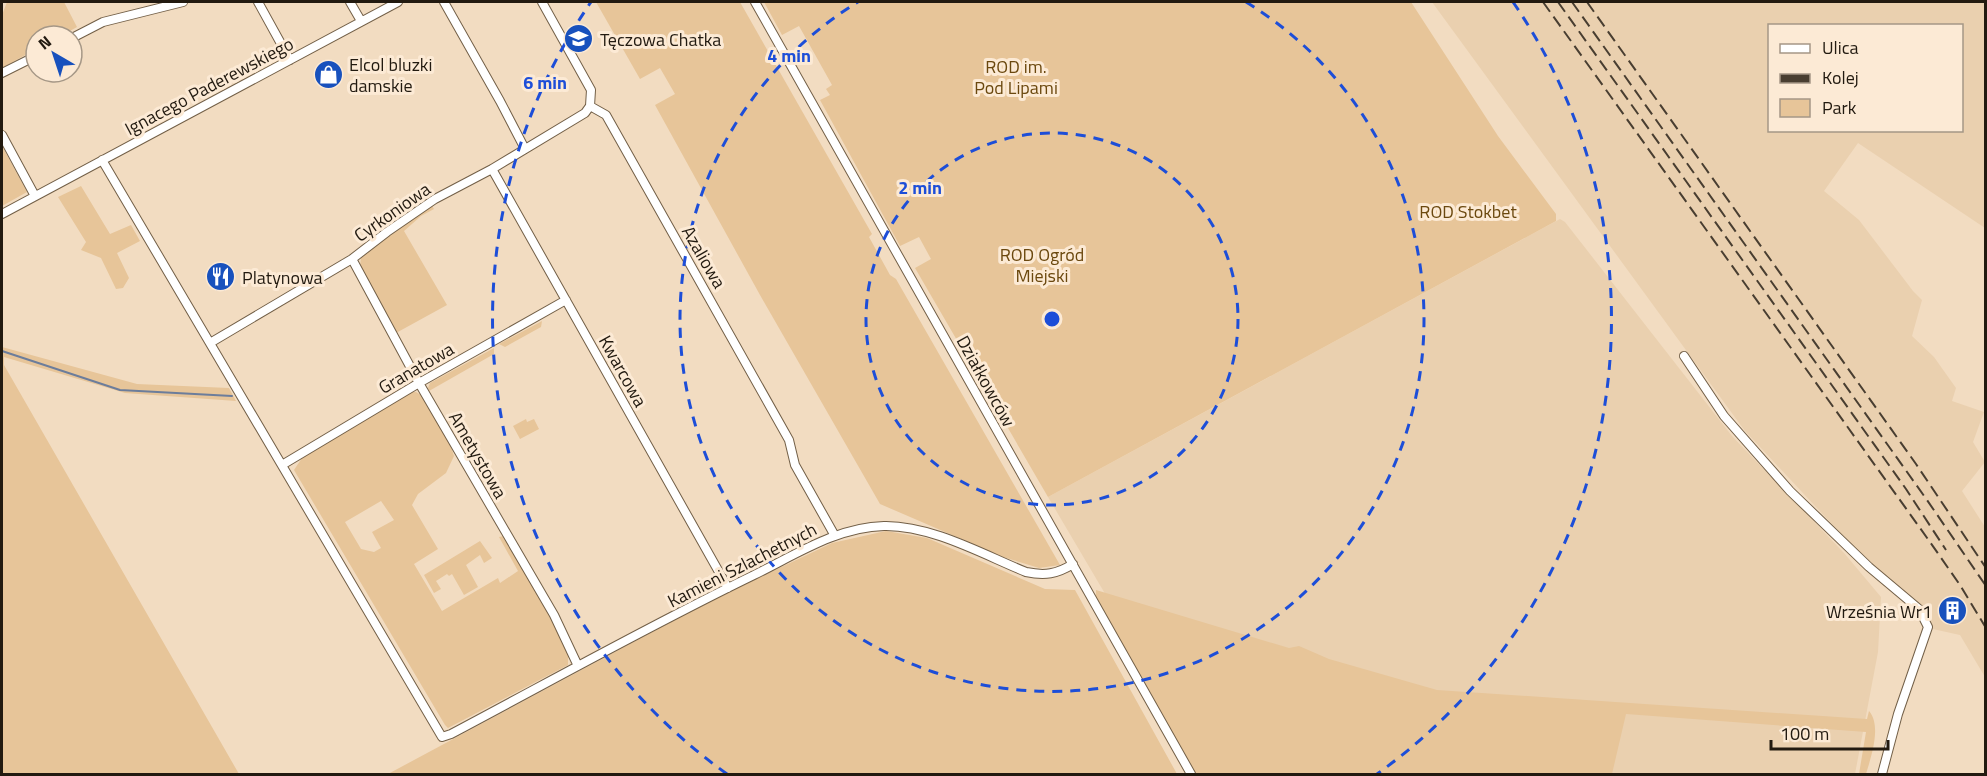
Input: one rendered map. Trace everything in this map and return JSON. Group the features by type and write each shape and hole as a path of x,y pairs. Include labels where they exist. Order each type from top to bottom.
{"street":[{"path":"84,32 103,22 183,2"},
{"path":"258,2 290,60"},
{"path":"350,2 361,21"},
{"name":"Ignacego Paderewskiego","path":"2,214 398,2"},
{"path":"444,2 525,149"},
{"path":"542,2 591,90 590,106"},
{"name":"Działkowców","path":"755,2 1191,774"},
{"path":"2,73 24,62"},
{"name":"Cyrkoniowa","path":"210,343 352,259 435,199 492,169 580,117 590,106"},
{"name":"Azaliowa","path":"590,106 606,115 728,329 789,440 795,465 835,536"},
{"path":"2,135 35,196"},
{"path":"102,160 282,465"},
{"name":"Kwarcowa","path":"492,169 728,588"},
{"name":"Ametystowa","path":"352,259 419,382 554,615 578,666"},
{"name":"Granatowa","path":"282,465 419,382 566,300"},
{"path":"1684,356 1724,416 1790,491 1869,567 1919,609 1928,627 1898,714 1881,774"},
{"name":"Kamieni Szlachetnych","path":"282,465 442,737 728,588 835,536 860,528 886,526 912,528 1038,575 1051,574 1073,564"}],"shaded area":[{"path":"1432,2 1985,2 1985,228 1858,143 1824,191 1859,220 1922,300 1912,336 1934,357 1956,388 1952,401 1984,412 1973,442 1985,462 1962,491 1985,527 1985,677 1960,635 1933,629 1745,431"},
{"path":"1560,219 1565,222 1732,436 1844,553 1881,597 1878,652 1855,774 1608,774 1448,701 1107,597 1048,497"}],"green space":[{"path":"7,2 64,2 75,24 24,24 24,56 2,68 2,15"},
{"path":"596,2 740,2 872,234 869,237 890,275 896,279 1060,565 1039,568 1003,557 880,504 760,295 655,105 675,94 660,68 640,79"},
{"path":"764,2 1411,2 1498,136 1556,214 1556,221 1048,497 915,268 931,259 919,237 900,246 820,100 830,95 826,89 832,85 799,26 782,35"},
{"path":"2,146 27,192 2,206"},
{"path":"81,186 110,234 131,225 140,241 117,253 129,278 123,288 116,289 101,258 81,250 86,242 58,197"},
{"path":"432,206 434,209 421,216 404,231 447,305 396,333 360,267 361,257"},
{"path":"542,321 541,327 505,347 499,344"},
{"path":"2,347 137,384 229,388 236,401 125,393 4,357 4,365 239,774 2,774"},
{"path":"494,348 494,354 429,391 430,383"},
{"path":"411,392 421,395 450,443 454,456 446,473 418,494 412,505 438,549 414,564 442,611 498,578 500,583 518,571 499,537 504,536 552,614 571,656 568,658 568,665 448,728 294,470 302,458","holes":["381,501 394,520 372,532 381,548 374,552 361,549 345,522"]},
{"path":"526,419 527,422 534,419 539,429 520,439 513,426"},
{"path":"886,531 927,538 1045,589 1075,590 1177,774 388,774 710,601 832,543"},
{"path":"480,541 492,558 484,563 480,555 466,565 478,587 464,595 452,574 449,576 447,574 436,581 441,589 434,593 424,575"},
{"path":"1096,590 1289,648 1299,646 1329,659 1437,690 1867,719 1869,711 1875,725 1873,751 1866,774 1859,774 1866,732 1626,714 1612,774 1196,774 1096,597"}],"waterway":[{"path":"2,351 120,390 232,396"}],"railway":[{"path":"1543,2 1930,542 1986,628"},
{"path":"1558,2 1906,489 1946,550"},
{"path":"1572,2 1986,586"},
{"path":"1587,2 1916,464 1986,568"}],"place":[{"name":"Tęczowa Chatka","path":"579,39"},
{"name":"Elcol bluzki damskie","path":"328,74"},
{"name":"Platynowa","path":"221,277"},
{"name":"Września Wr1","path":"1953,611"}],"park label":[{"name":"ROD im. Pod Lipami","path":"1016,76"},
{"name":"ROD Stokbet","path":"1468,211"},
{"name":"ROD Ogród Miejski","path":"1042,264"}]}
